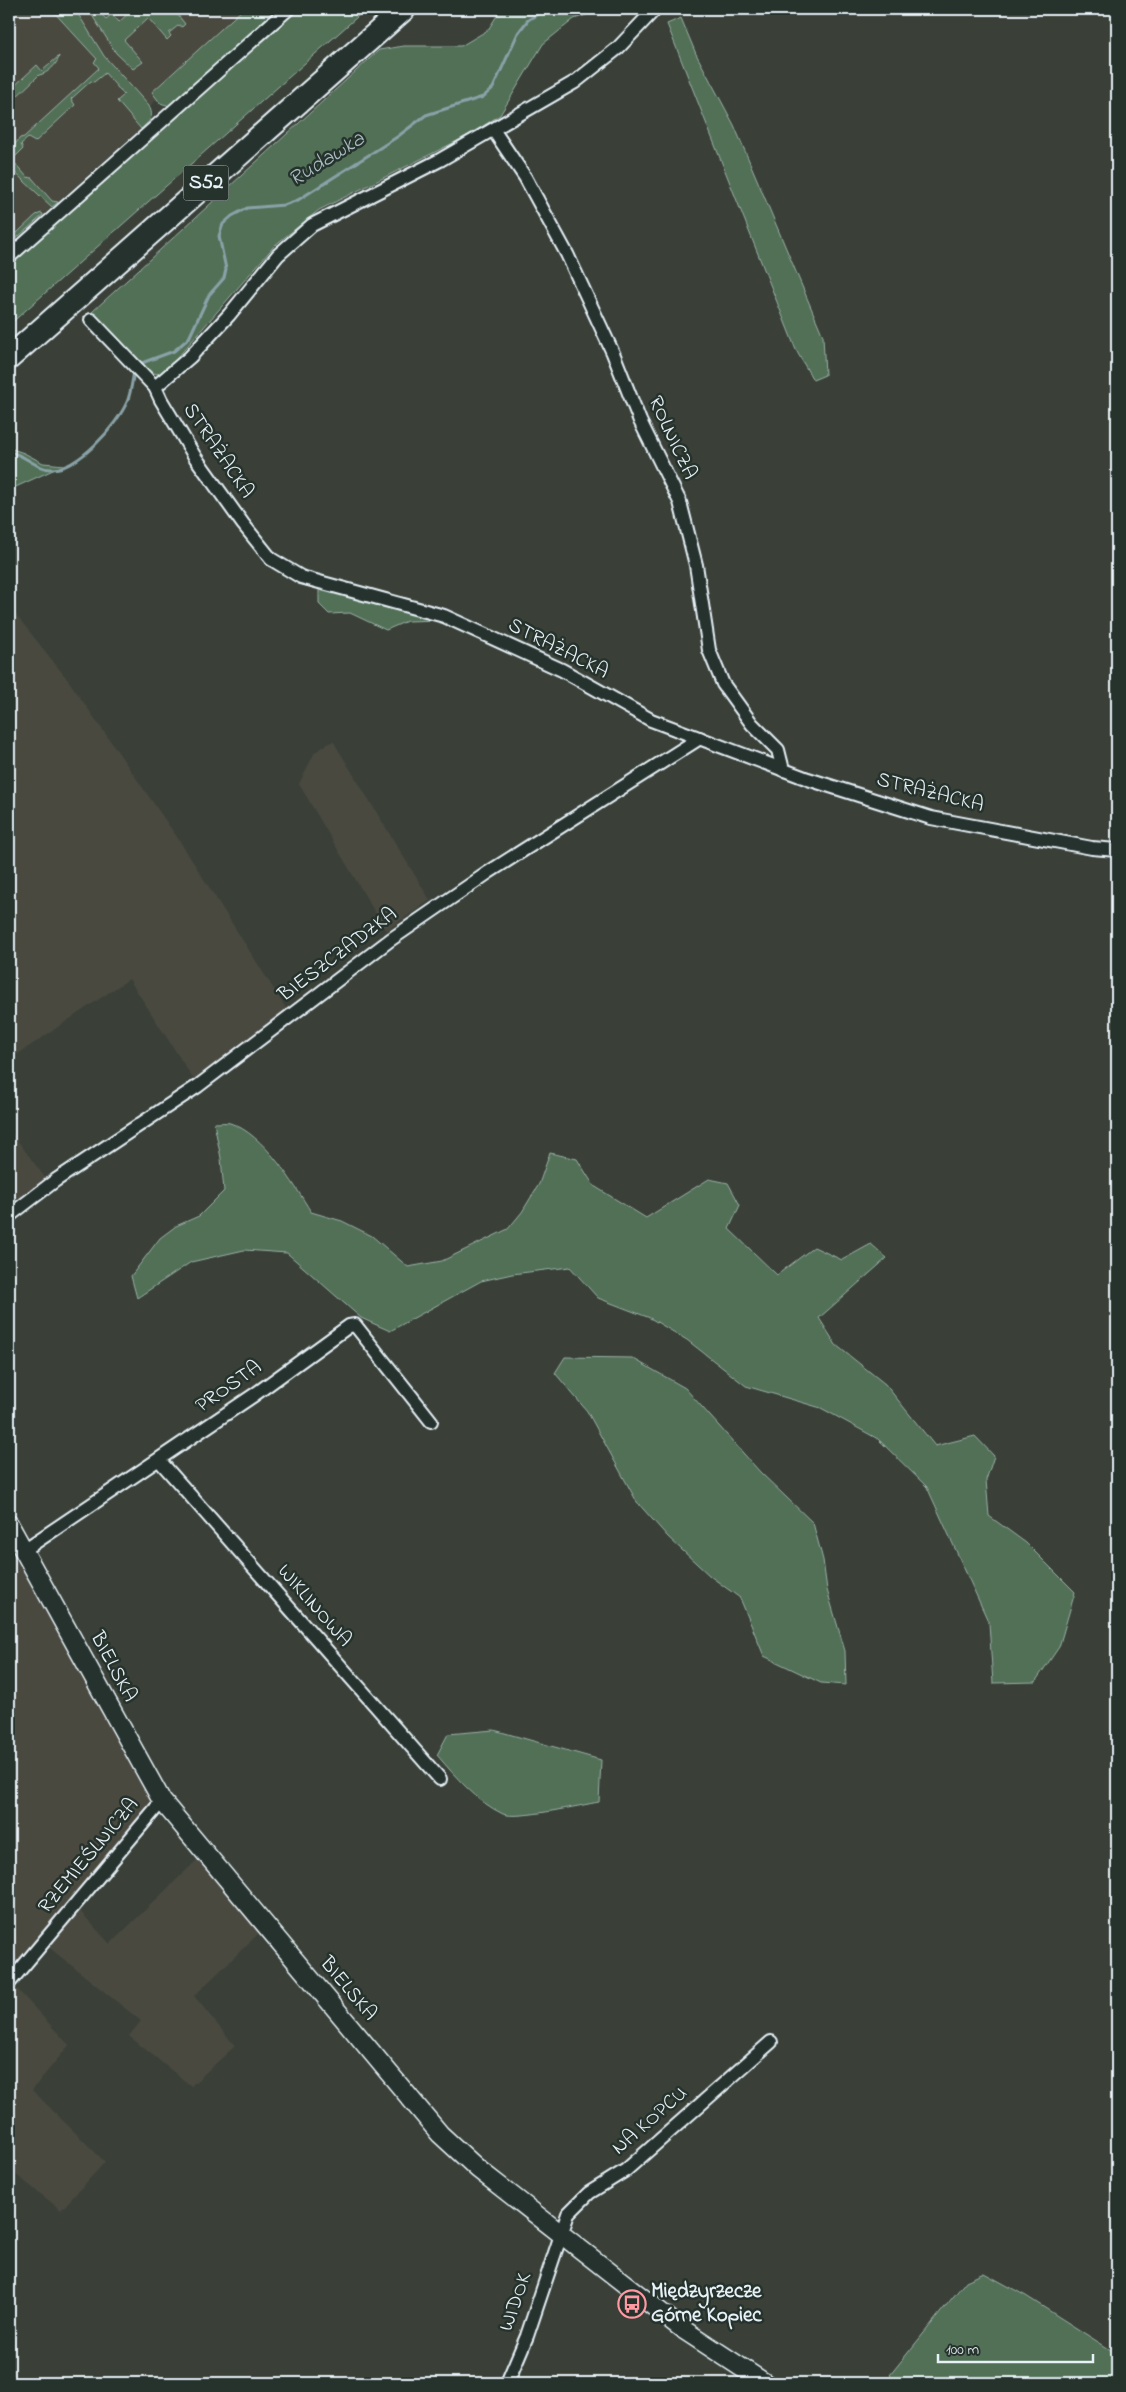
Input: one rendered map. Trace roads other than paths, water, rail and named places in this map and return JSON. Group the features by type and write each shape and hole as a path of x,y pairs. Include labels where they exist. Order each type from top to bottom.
{"highway":[{"name":"S52","path":"9,338 381,9"},
{"name":"S52","path":"9,358 404,9"}],"street":[{"path":"9,257 288,9"},
{"path":"155,387 190,357 278,255 312,225 494,130 574,82 618,48 655,9"},
{"name":"ROLNICZA","path":"494,130 525,177 566,254 613,352 640,421 680,502 696,565 709,650 723,684 752,724 778,750 783,770"},
{"name":"STRAŻACKA","path":"91,320 155,387 196,457 243,524 271,559 301,577 444,616 562,670 651,720 783,770 931,818 1092,848 1117,850"},
{"name":"BIESZCZADZKA","path":"9,1216 56,1180 198,1086 390,940 466,888 700,738"},
{"name":"PROSTA","path":"24,1550 254,1395 348,1326 355,1325 431,1421"},
{"name":"WIKLINOWA","path":"159,1460 440,1778"},
{"name":"BIELSKA","path":"9,1524 162,1801 440,2134 478,2169 561,2232 681,2328 766,2383"},
{"name":"RZEMIEŚLNICZA","path":"9,1983 162,1801"},
{"name":"NA KOPCU","path":"561,2232 568,2214 589,2193 626,2170 771,2042"},
{"name":"WIDOK","path":"507,2383 526,2336 561,2232"}],"waterway":[{"name":"Rudawka","path":"139,364 174,351 189,338 209,295 224,278 226,269 219,236 223,224 232,216 247,208 284,205 298,200 397,137 426,115 483,97 493,88 518,33 528,20 546,9"},
{"name":"Rudawka","path":"9,452 15,453 40,467 51,469 73,462 106,434 122,412 128,398 134,372"}],"place":[{"name":"Międzyrzecze Górne Kopiec","path":"632,2304"}]}
